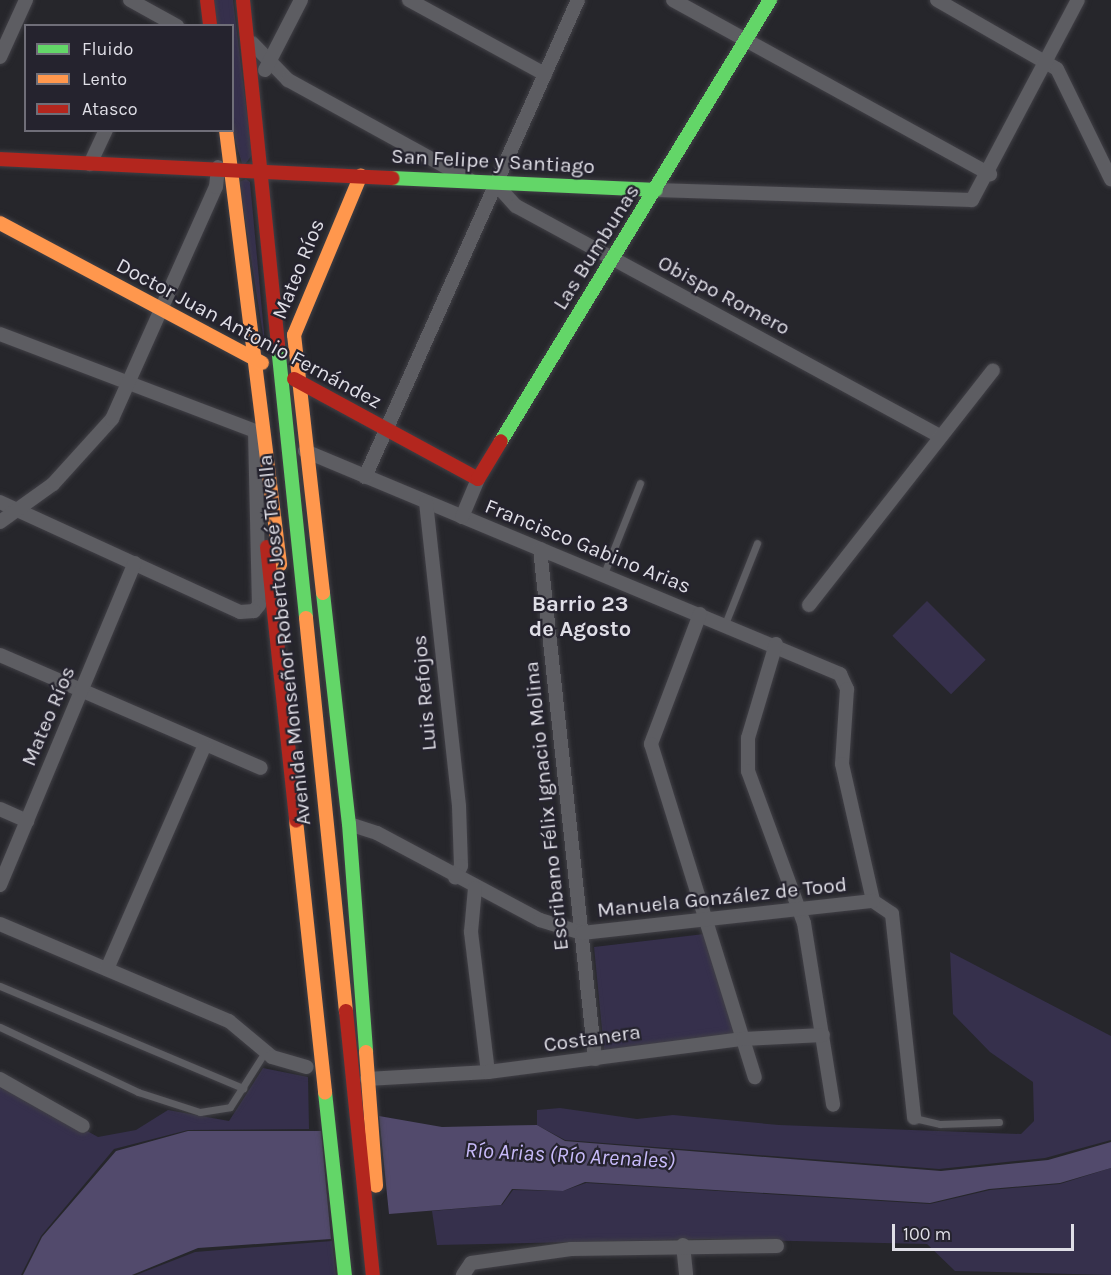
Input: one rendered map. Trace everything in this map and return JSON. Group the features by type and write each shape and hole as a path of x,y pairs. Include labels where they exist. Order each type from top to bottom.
{"main road":[{"path":"207,0 210,24"},
{"name":"Avenida Monseñor Roberto José Tavella","path":"243,0 278,370 338,1089 373,1275"},
{"name":"Las Bumbunas","path":"478,479 657,190 770,0"},
{"name":"Avenida Monseñor Roberto José Tavella","path":"226,132 225,167 255,359 358,1275"},
{"name":"San Felipe y Santiago","path":"0,159 90,164 259,168 475,182 657,190"},
{"name":"Mateo Ríos","path":"361,174 296,324 305,451 349,824 367,1079 385,1275"},
{"name":"Doctor Juan Antonio Fernández","path":"0,223 478,479"},
{"path":"255,359 255,431 338,1089 345,1275"}],"street":[{"path":"0,57 26,0"},
{"path":"130,0 156,20"},
{"path":"251,94 301,0"},
{"path":"409,0 544,74"},
{"path":"365,477 578,0"},
{"path":"673,0 990,174 1078,0"},
{"path":"937,0 1047,61 1061,76 1111,179"},
{"path":"247,37 268,65 475,182"},
{"path":"90,164 105,132"},
{"path":"0,522 86,451 112,419 159,307 225,167"},
{"name":"San Felipe y Santiago","path":"657,190 966,201 981,192 990,174"},
{"name":"Obispo Romero","path":"495,183 516,206 940,436"},
{"path":"0,334 255,431 260,596 254,611 240,612 0,502"},
{"path":"809,605 993,370"},
{"name":"Francisco Gabino Arias","path":"305,451 835,670 847,689 840,755 873,900"},
{"name":"Las Bumbunas","path":"462,517 478,479"},
{"name":"Luis Refojos","path":"426,502 459,807 461,858 455,878"},
{"name":"Escribano Félix Ignacio Molina","path":"540,549 595,1059"},
{"name":"Mateo Ríos","path":"0,885 135,563"},
{"path":"700,614 651,744 755,1077"},
{"path":"776,644 748,738 748,771 799,909 823,1035 833,1105"},
{"path":"0,655 261,768"},
{"path":"107,969 205,745"},
{"path":"0,809 27,821"},
{"name":"Manuela González de Tood","path":"349,824 377,833 455,878 540,920 582,933 707,922 873,900"},
{"path":"475,888 471,932 488,1072"},
{"path":"873,900 892,914 914,1118"},
{"path":"0,924 229,1021 265,1052 284,1064 307,1067"},
{"name":"Costanera","path":"367,1079 488,1072 743,1039 823,1035"},
{"path":"0,1079 83,1126"},
{"path":"683,1245 686,1275"},
{"path":"463,1275 471,1263 542,1252 683,1245 777,1246"}],"lane":[{"path":"603,576 640,483"},
{"path":"725,624 757,543"},
{"path":"0,986 243,1088"},
{"path":"0,1027 138,1092 200,1112 230,1107 265,1052"},
{"path":"914,1118 940,1124 999,1122"}],"shaded area":[{"path":"214,0 233,0 252,155 243,167 233,132 234,24 217,24"},
{"path":"246,179 250,182 266,354 239,182"},
{"path":"927,601 986,660 951,694 892,636"},
{"path":"704,934 735,1037 604,1050 594,947"},
{"path":"950,952 1111,1036 1111,1140 1045,1158 939,1169 565,1140 537,1125 537,1110 560,1108 637,1119 673,1115 779,1125 1021,1134 1034,1121 1033,1082 990,1052 953,1014"},
{"path":"263,1068 308,1077 309,1129 188,1130 114,1149 41,1236 21,1275 0,1275 0,1083 98,1137 136,1130 168,1110 229,1121"},
{"path":"1111,1168 1111,1275 955,1271 927,1244 707,1239 437,1245 432,1211 502,1205 513,1190 563,1191 586,1183 930,1204 990,1190 1060,1184"},
{"path":"332,1241 336,1275 136,1275 195,1252"}],"water":[{"name":"Río Arias (Río Arenales)","path":"379,1116 442,1127 537,1125 565,1141 941,1171 1048,1160 1111,1142 1111,1168 1060,1183 989,1189 930,1203 585,1182 563,1191 512,1189 501,1205 389,1214"},
{"path":"188,1131 321,1131 331,1239 198,1248 132,1275 23,1275 42,1237 116,1151"}],"traffic: fast":[{"path":"501,441 770,0"},
{"path":"393,178 656,190"},
{"path":"278,346 306,618"},
{"path":"323,593 349,824 366,1052"},
{"path":"325,1092 345,1275"}],"traffic: slow":[{"path":"226,132 280,565"},
{"path":"323,593 294,335 361,175"},
{"path":"0,223 262,363"},
{"path":"306,618 346,1011"},
{"path":"296,820 325,1092"},
{"path":"366,1052 376,1186"}],"traffic: jam":[{"path":"207,0 210,24"},
{"path":"243,0 278,346"},
{"path":"0,159 393,178"},
{"path":"294,379 478,479 501,441"},
{"path":"267,547 296,820"},
{"path":"346,1011 373,1275"}],"district":[{"name":"Barrio 23 de Agosto","path":"580,616"}]}
